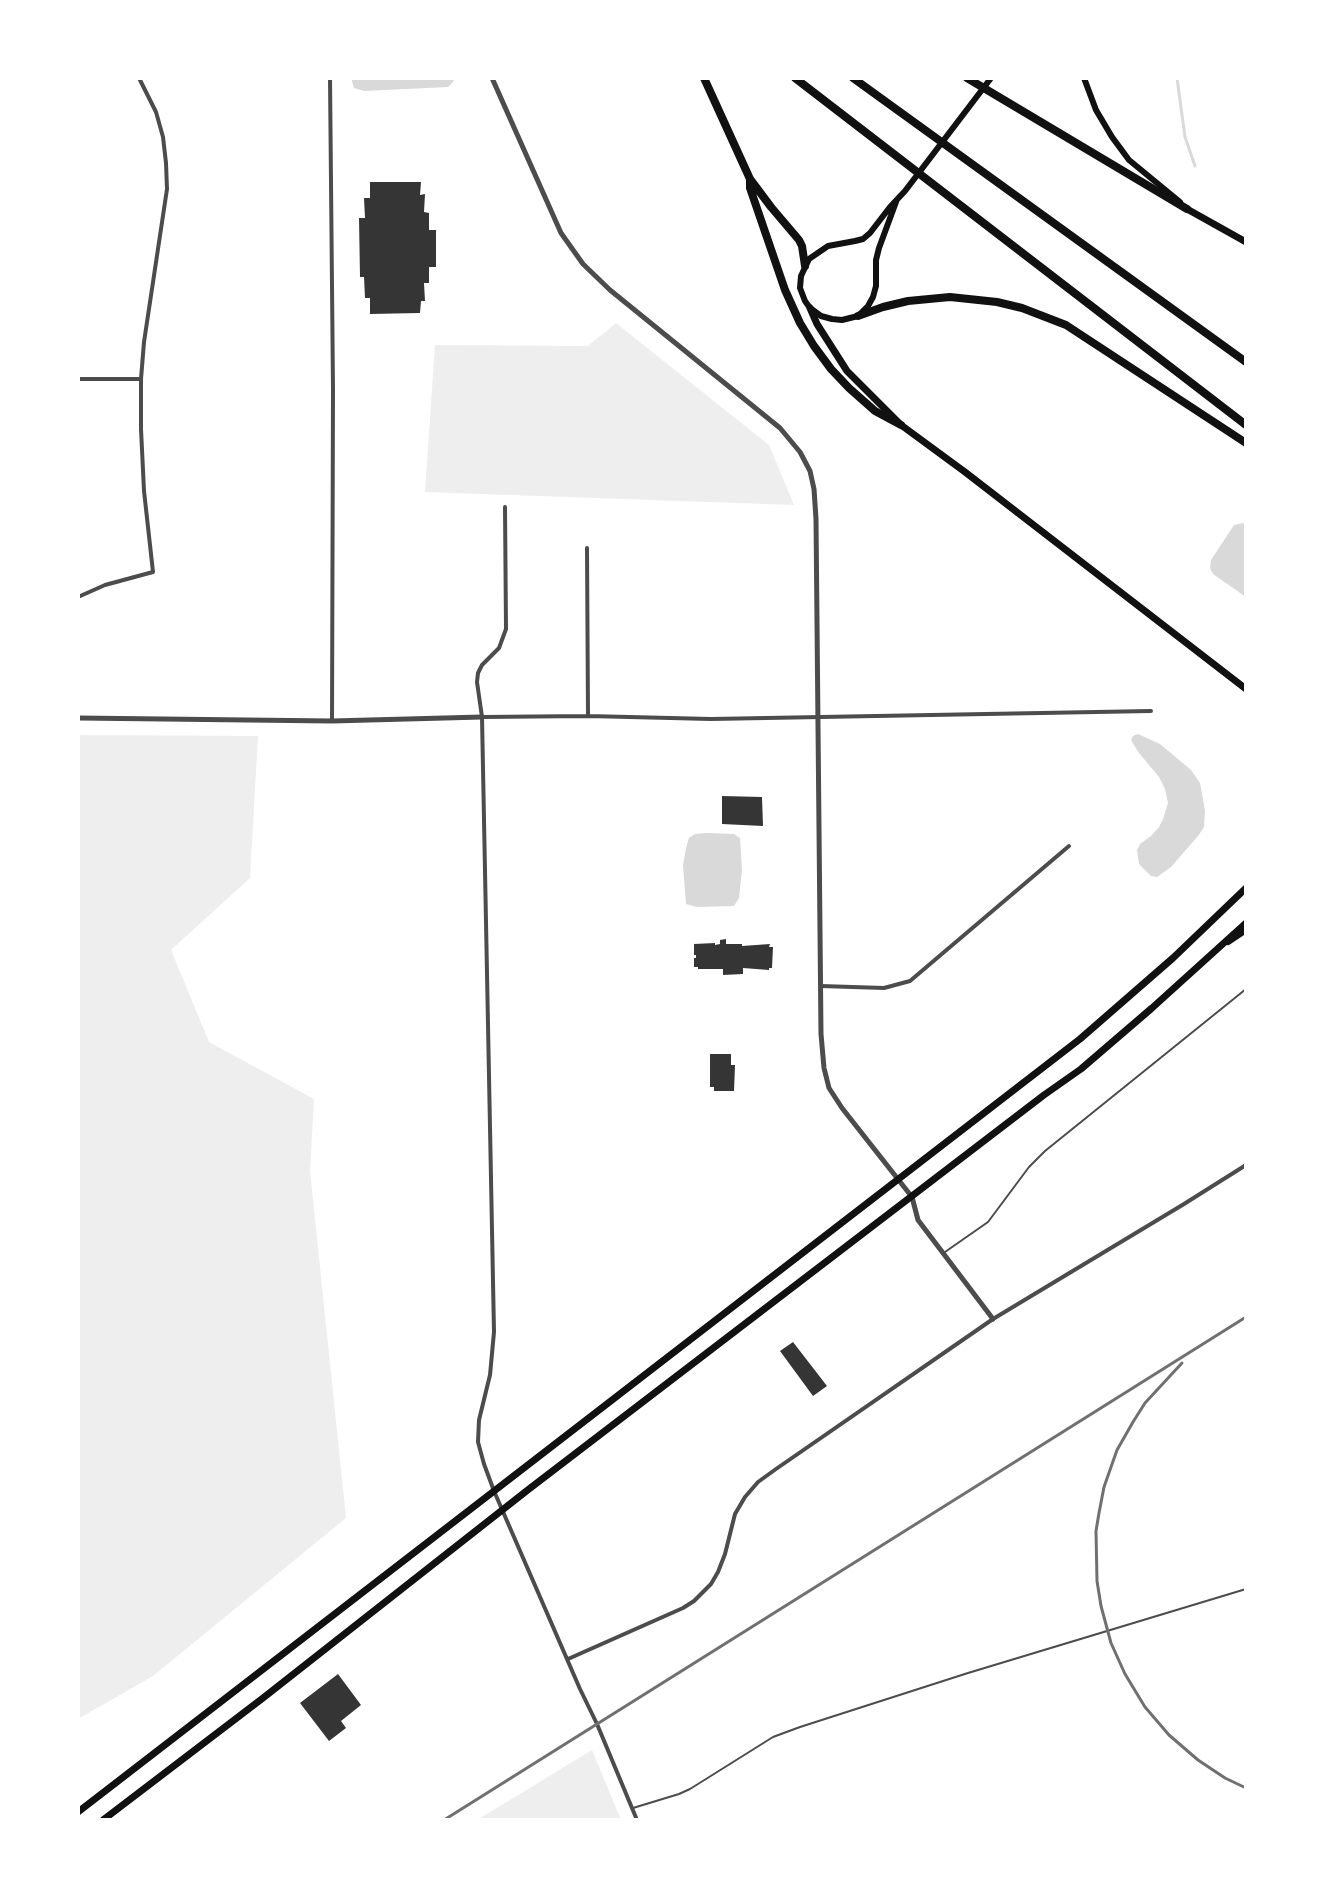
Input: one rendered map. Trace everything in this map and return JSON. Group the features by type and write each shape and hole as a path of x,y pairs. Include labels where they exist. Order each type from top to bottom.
{"highway":[{"path":"704,78 750,179 799,240 802,246 804,266"},
{"path":"795,78 1246,425"},
{"path":"853,78 1246,362"},
{"path":"967,78 1187,209"},
{"path":"750,179 750,188 785,290 800,323 814,346 849,388 875,411 901,425"},
{"path":"858,316 883,307 928,298 971,298 997,302 1047,316 1073,329 1246,443"},
{"path":"1227,941 1246,929"}],"main road":[{"path":"991,78 904,192 863,239 828,246 820,249 809,259 801,276 800,288 805,301 847,371 901,425 975,479 1246,689"},
{"path":"1084,78 1096,110 1129,160 1187,209 1246,242"},
{"path":"810,308 832,320 858,316 868,306 876,286 876,260 879,248 896,202"},
{"path":"78,1812 1080,1039 1173,958 1246,888"},
{"path":"104,1820 503,1509 1081,1069 1246,922"}],"street":[{"path":"78,597 105,585 153,572 144,491 141,379 144,342 166,189 166,163 163,137 156,112 139,78"},
{"path":"330,78 333,390 332,721"},
{"path":"492,78 561,233 583,264 610,290 780,428 800,452 810,471 816,519 820,986 824,1068 829,1088 842,1108 912,1197 918,1220 993,1318"},
{"path":"78,379 141,379"},
{"path":"505,507 506,629 499,648 482,665 477,682 482,717 494,1332 490,1375 479,1420 478,1435 484,1464 494,1491 637,1820"},
{"path":"587,548 588,716"},
{"path":"78,718 332,721 588,716 711,719 1151,711"},
{"path":"820,986 884,988 910,981 1069,846"},
{"path":"568,1659 694,1601 711,1584 718,1572 726,1554 735,1514 745,1497 758,1482 993,1318 1246,1165"}],"lane":[{"path":"944,1253 988,1222 1029,1167 1045,1151 1246,989"},
{"path":"633,1808 690,1789 773,1737 800,1726 1246,1589"}],"shaded area":[{"path":"351,78 455,78 448,87 364,91 354,88"},
{"path":"616,323 769,445 794,505 425,492 435,345 588,346"},
{"path":"1243,523 1246,525 1246,597 1213,574 1210,568 1211,560 1234,525"},
{"path":"1138,734 1160,744 1191,770 1200,783 1205,811 1204,827 1198,836 1171,867 1157,877 1151,876 1139,864 1137,850 1140,844 1159,827 1168,803 1159,777 1131,740"},
{"path":"78,735 258,736 250,878 171,950 209,1042 314,1099 310,1171 346,1518 153,1676 78,1719"},
{"path":"695,834 734,834 740,838 742,870 739,898 734,906 697,907 686,904 683,865 686,848 689,838"},
{"path":"592,1750 621,1820 477,1820"}],"building":[{"path":"370,182 421,182 420,195 425,194 424,212 429,213 429,230 436,230 436,267 429,267 429,283 424,283 425,301 421,301 420,313 370,314 370,298 365,298 364,277 360,277 359,218 365,218 364,198 370,198"},
{"path":"722,796 762,797 763,826 722,824"},
{"path":"726,939 726,944 742,944 742,946 770,944 769,947 773,947 772,968 769,970 743,968 743,974 723,975 723,969 694,967 696,955 694,955 694,944 715,943 715,945 720,944 720,940"},
{"path":"710,1054 731,1054 731,1065 735,1065 734,1091 714,1091 714,1087 710,1087"},
{"path":"793,1342 827,1386 813,1396 780,1351"},
{"path":"338,1674 361,1705 341,1721 346,1728 329,1741 300,1703"}],"waterway":[{"path":"1177,78 1185,137 1195,166"}],"railway":[{"path":"444,1820 1246,1317"},
{"path":"1182,1363 1145,1403 1117,1450 1104,1487 1096,1531 1097,1581 1111,1643 1125,1674 1145,1707 1169,1735 1198,1760 1225,1778 1246,1788"}]}
